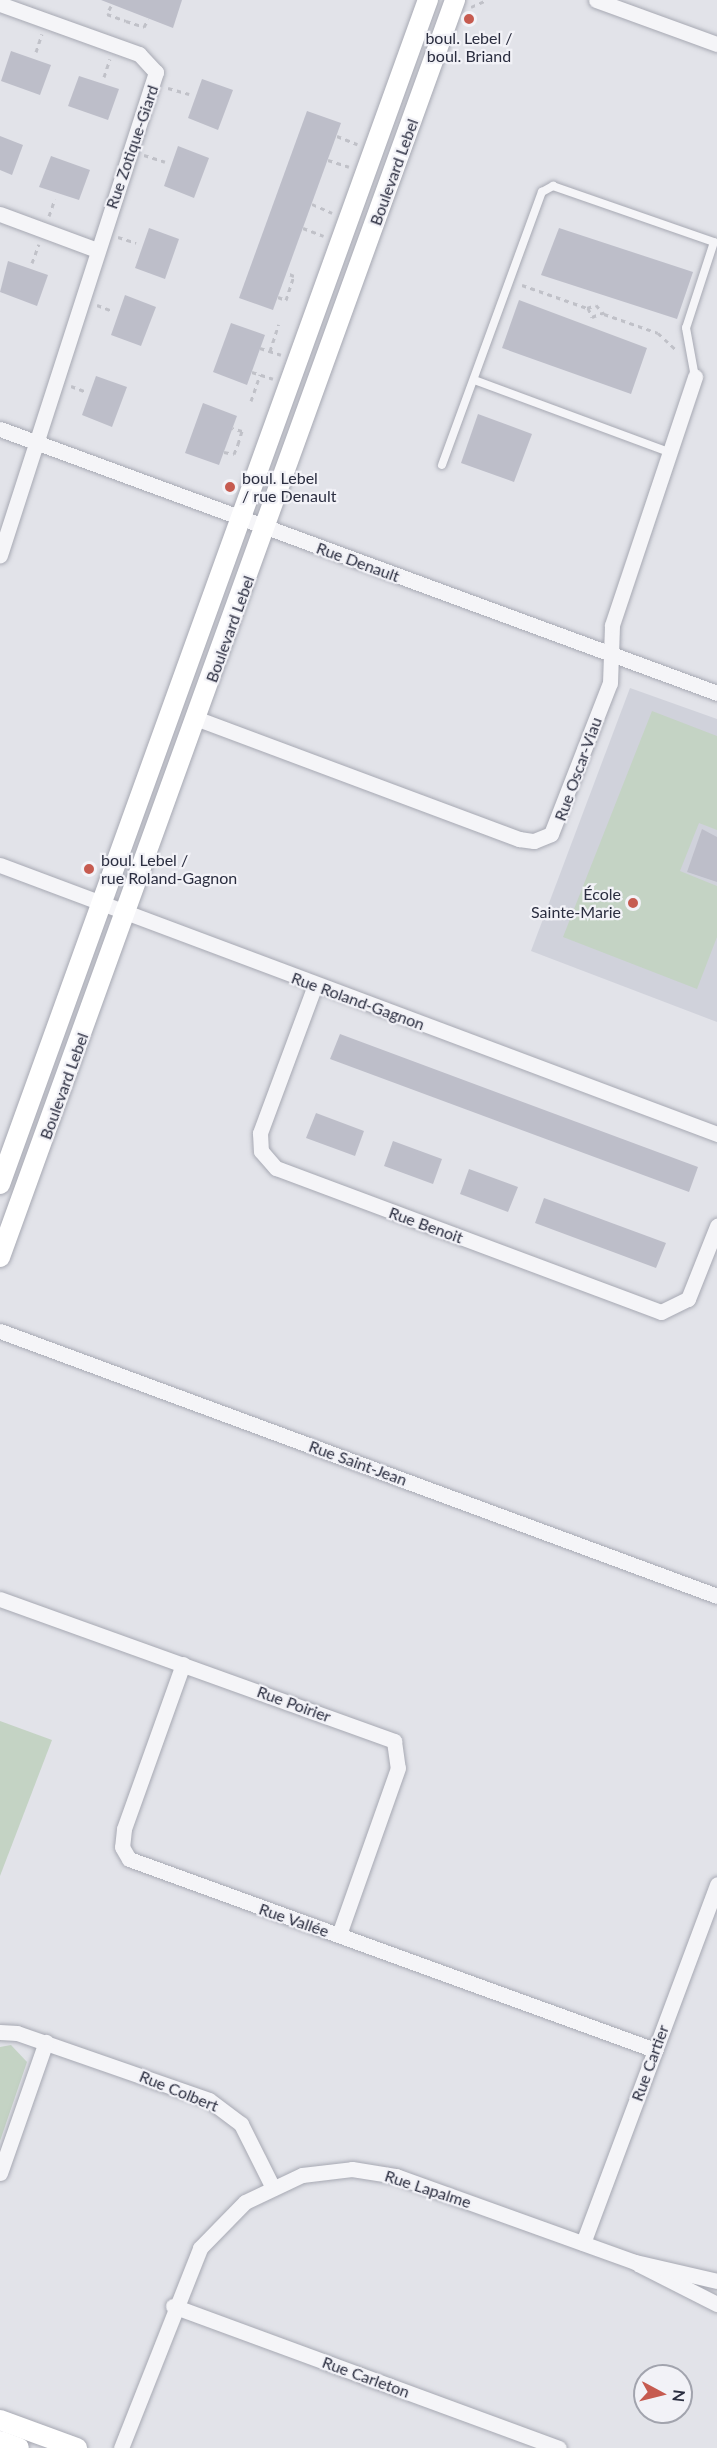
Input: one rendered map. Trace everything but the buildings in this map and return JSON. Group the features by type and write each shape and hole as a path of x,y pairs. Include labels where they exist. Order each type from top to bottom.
{"street":[{"name":"Boulevard Lebel","path":"0,1184 104,903 428,0"},
{"path":"596,0 717,44"},
{"name":"Rue Zotique-Giard","path":"0,4 145,57 156,72 155,85 97,250 0,555"},
{"name":"Boulevard Lebel","path":"0,1257 129,913 266,528 461,5"},
{"path":"0,214 97,250"},
{"name":"Rue Oscar-Viau","path":"198,719 534,841 551,834 562,816 610,683 609,655 612,625 672,453 695,377"},
{"name":"Rue Denault","path":"0,429 717,693"},
{"name":"Rue Roland-Gagnon","path":"0,865 717,1134"},
{"name":"Rue Benoit","path":"315,985 260,1133 261,1151 276,1168 661,1312 688,1299 717,1226"},
{"name":"Rue Saint-Jean","path":"0,1330 717,1596"},
{"name":"Rue Poirier","path":"0,1599 183,1664 396,1745 398,1768 339,1935"},
{"name":"Rue Vallée","path":"183,1664 124,1829 126,1856 655,2050"},
{"name":"Rue Cartier","path":"584,2243 717,1884"},
{"name":"Rue Colbert","path":"0,2032 46,2042 224,2108 249,2136 272,2186"},
{"path":"0,2173 46,2042"},
{"name":"Rue Lapalme","path":"122,2448 173,2306 212,2231 272,2186 322,2171 372,2171 635,2262 717,2304"},
{"name":"Rue Lapalme","path":"635,2262 717,2281"},
{"name":"Rue Carleton","path":"173,2306 559,2448"},
{"path":"0,2420 77,2448"},
{"path":"0,2441 19,2448"}],"lane":[{"path":"442,465 542,192 553,186 714,242 686,328 695,377"},
{"path":"474,380 672,453"}],"path":[{"path":"461,5 487,0"},
{"path":"111,6 107,14 126,21 144,27 148,19"},
{"path":"155,85 189,94"},
{"path":"336,136 360,145"},
{"path":"132,151 165,162"},
{"path":"328,160 352,168"},
{"path":"312,204 336,214"},
{"path":"303,228 327,237"},
{"path":"278,297 286,300 294,276 287,273"},
{"path":"510,281 588,308 597,305 603,313 658,333 695,377"},
{"path":"588,308 591,317 603,313"},
{"path":"270,351 279,324"},
{"path":"260,348 285,357"},
{"path":"252,372 276,380"},
{"path":"251,401 260,375"},
{"path":"224,452 234,454 238,444 242,431 232,428"}],"shaded area":[{"name":"École Sainte-Marie","path":"630,688 717,719 717,1022 531,951"}],"green space":[{"name":"École Sainte-Marie","path":"652,711 717,736 717,830 699,823 680,871 717,886 717,937 697,989 563,937"},
{"path":"0,1721 52,1740 0,1876"},
{"path":"11,2045 27,2062 0,2141 0,2047"}],"place":[{"name":"boul. Lebel / boul. Briand","path":"469,19"},
{"name":"boul. Lebel / rue Denault","path":"230,487"},
{"name":"boul. Lebel / rue Roland-Gagnon","path":"89,869"},
{"name":"École Sainte-Marie","path":"633,903"}]}
